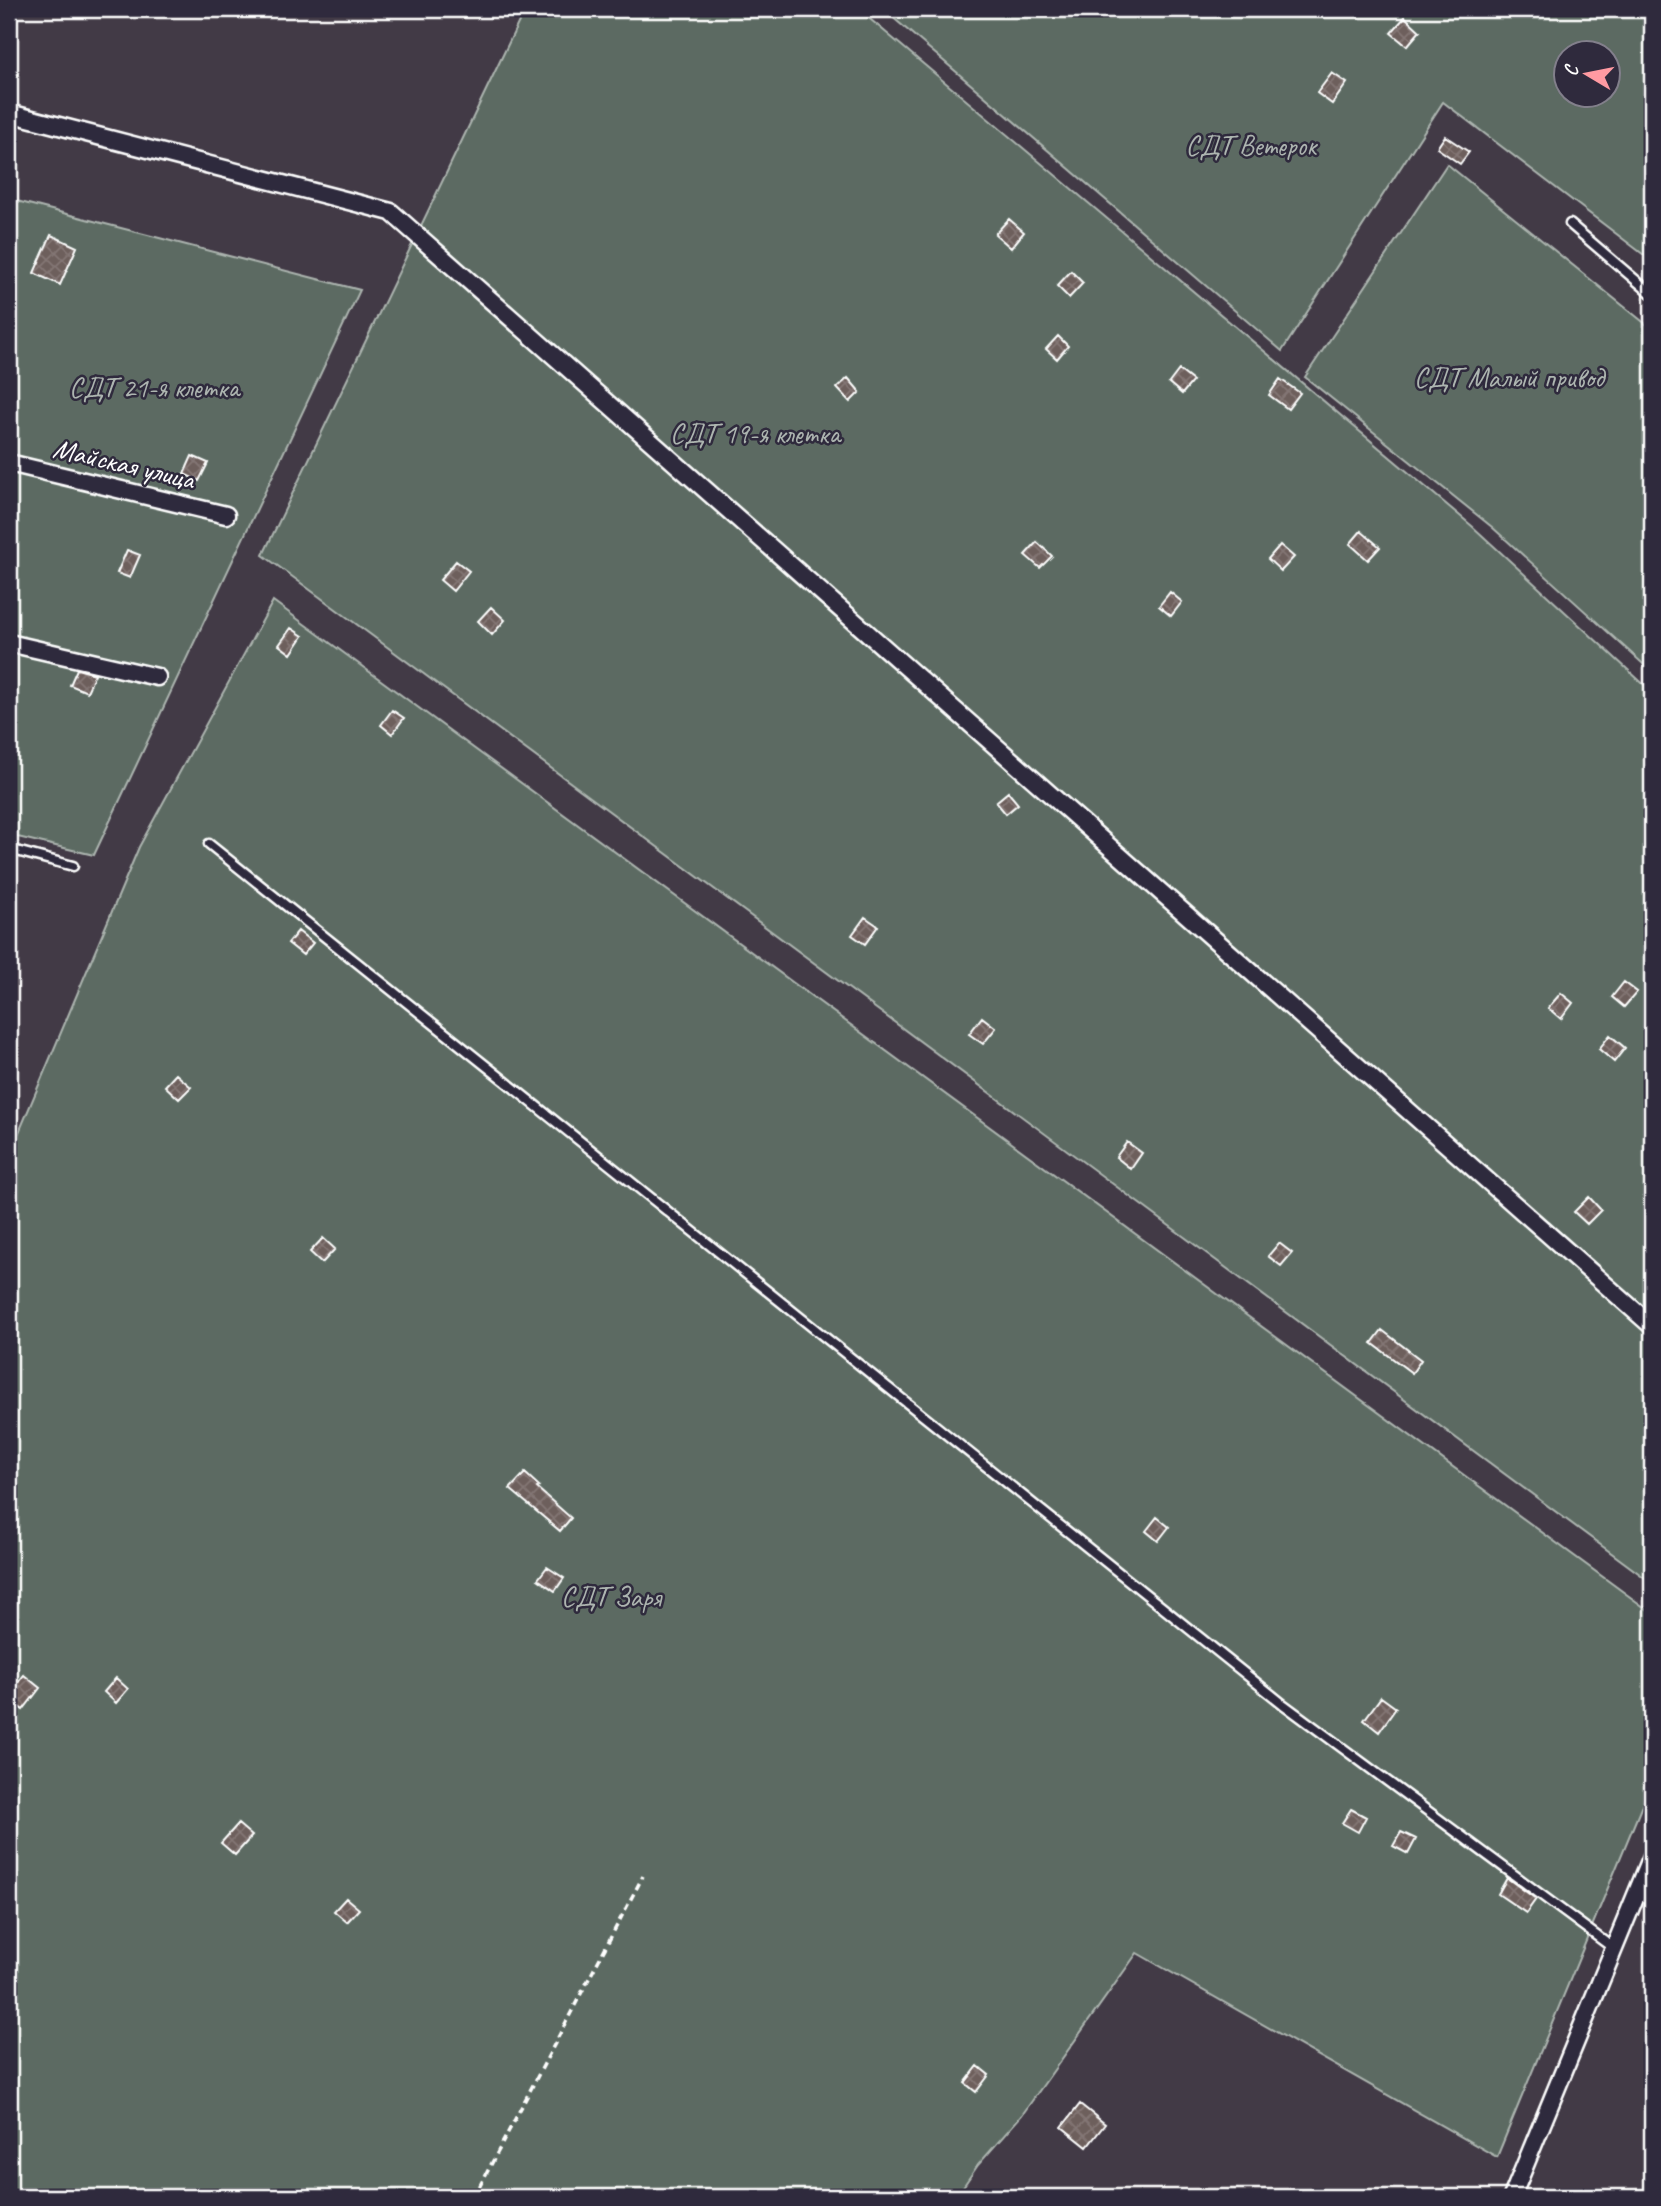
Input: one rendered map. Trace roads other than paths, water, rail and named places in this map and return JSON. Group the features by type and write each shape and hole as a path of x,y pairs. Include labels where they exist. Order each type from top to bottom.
{"street":[{"path":"9,113 391,212 1652,1326"},
{"name":"Майская улица","path":"9,463 226,515"},
{"path":"9,643 157,677"},
{"path":"1511,2197 1652,1856"}],"lane":[{"path":"1570,224 1652,294"},
{"path":"209,844 1283,1704 1613,1948"},
{"path":"9,849 73,866"}],"park label":[{"name":"СДТ Ветерок","path":"1251,145"},
{"name":"СДТ Малый привод","path":"1509,377"},
{"name":"СДТ 21-я клетка","path":"154,387"},
{"name":"СДТ 19-я клетка","path":"755,433"},
{"name":"СДТ Заря","path":"611,1596"}]}
